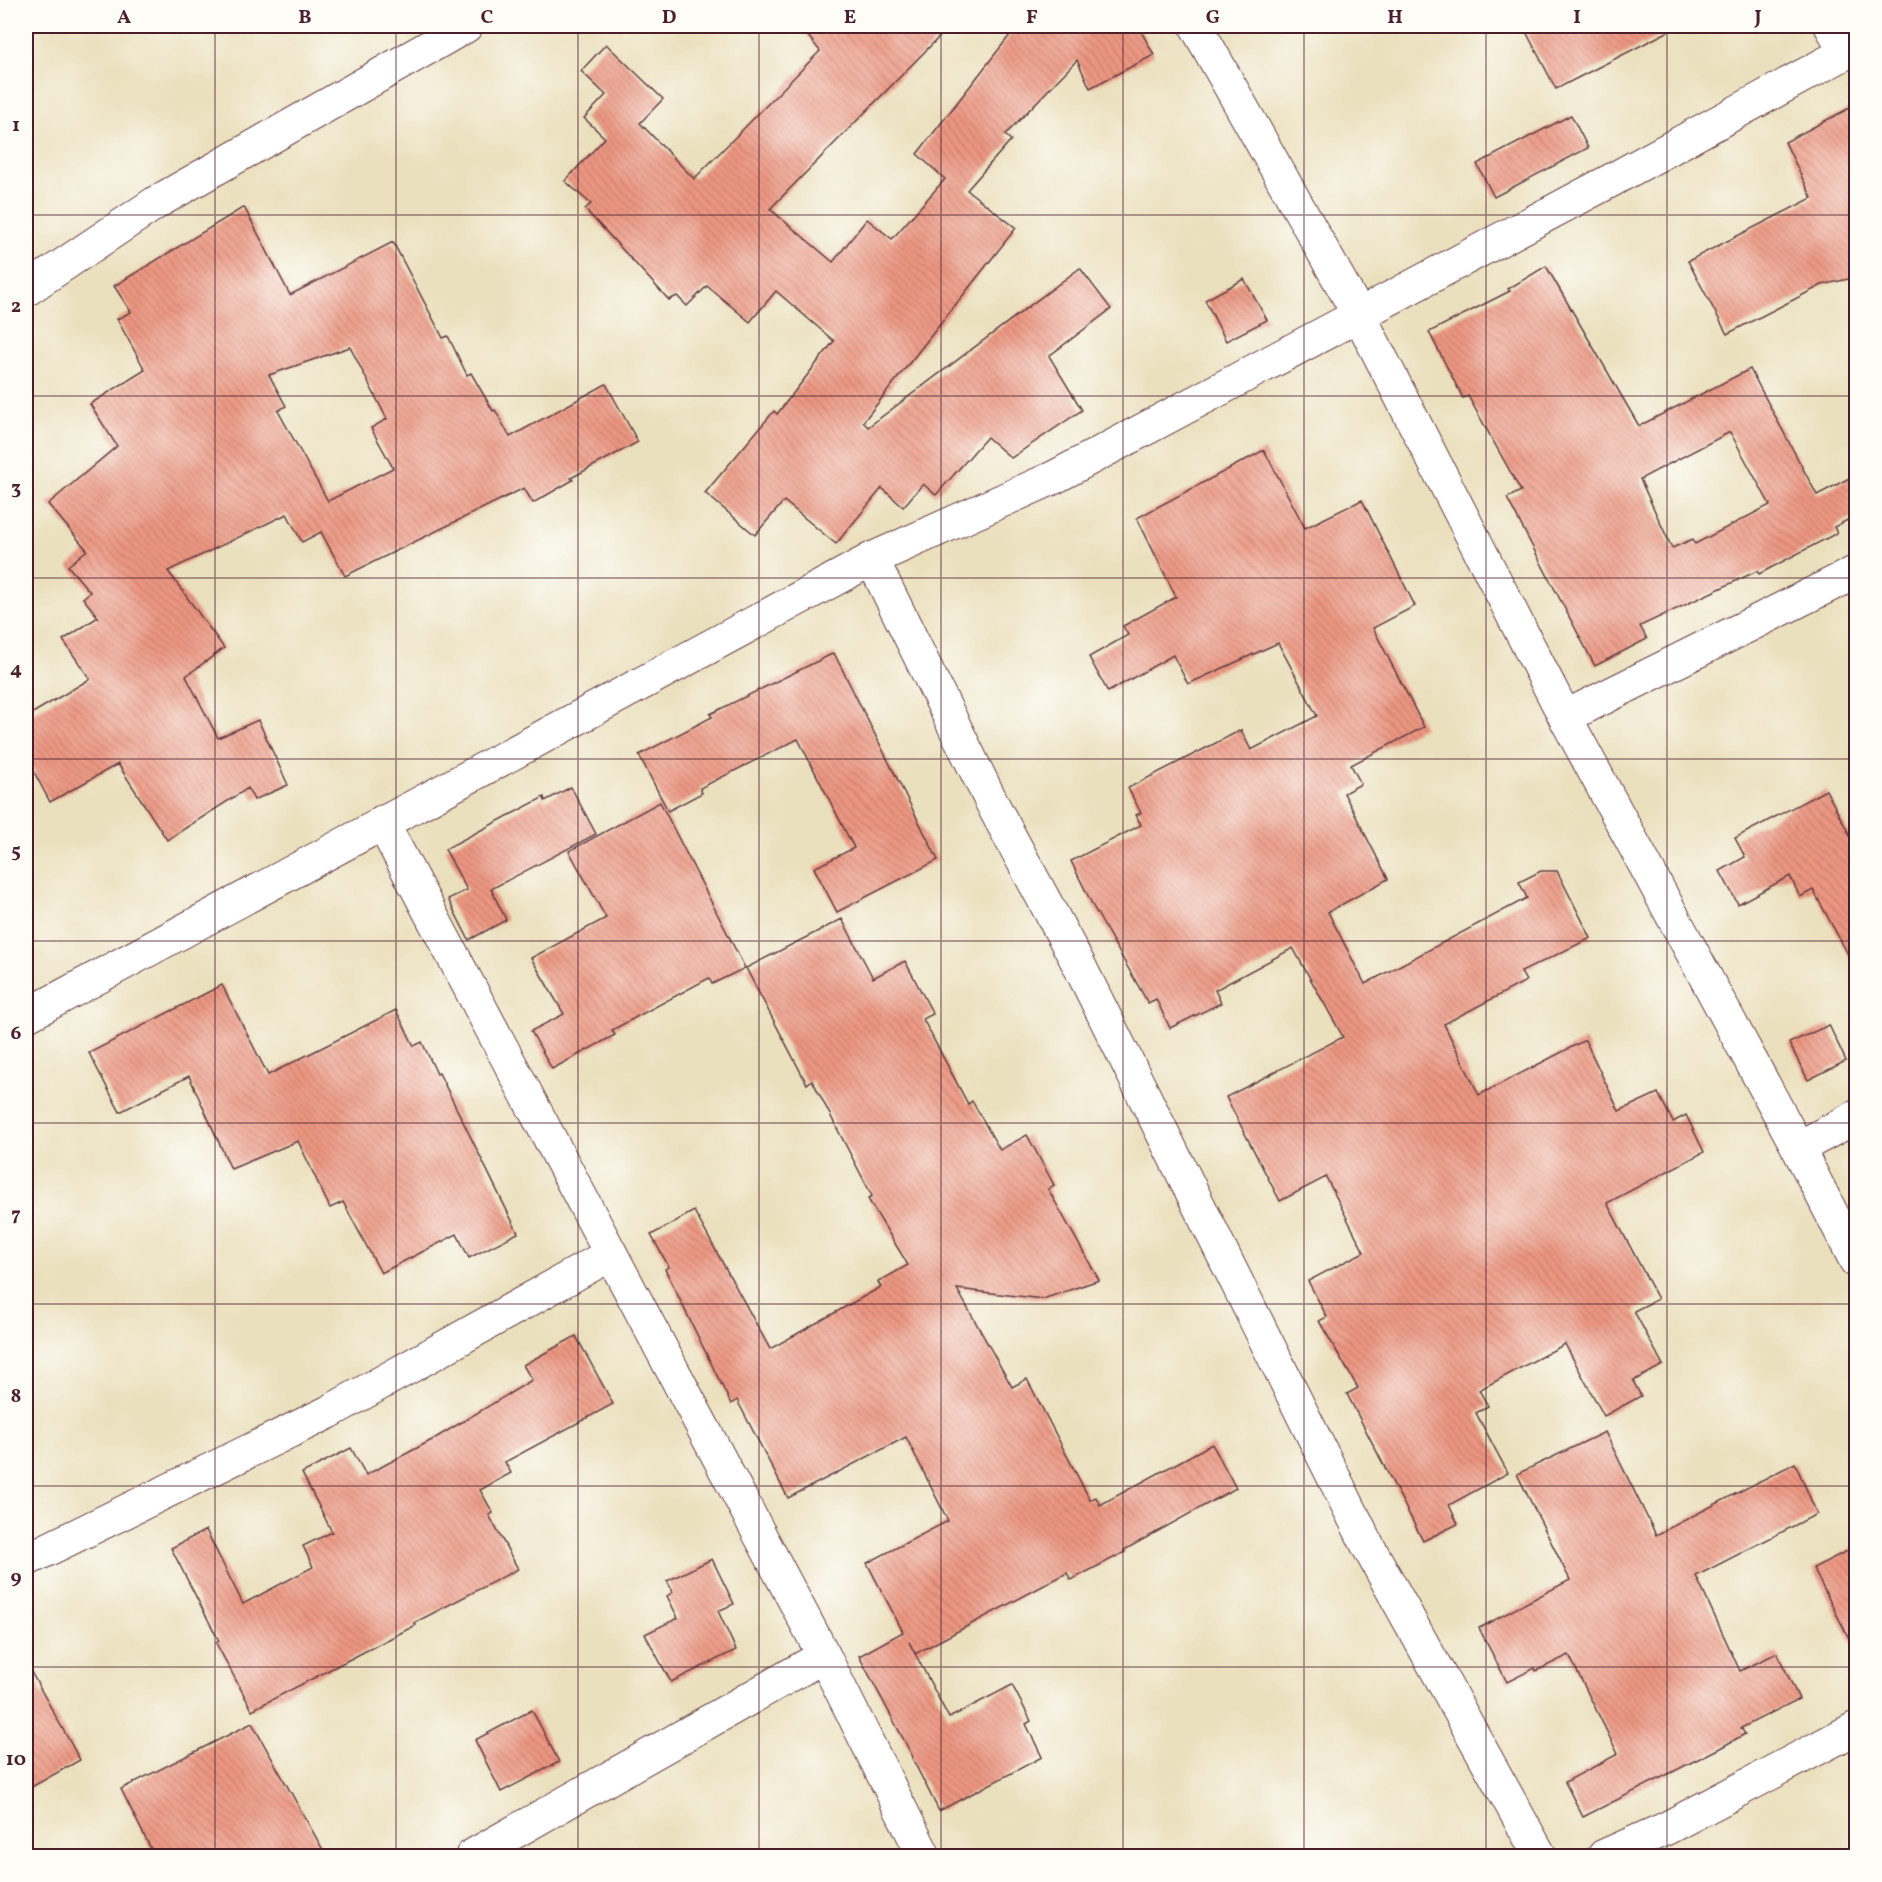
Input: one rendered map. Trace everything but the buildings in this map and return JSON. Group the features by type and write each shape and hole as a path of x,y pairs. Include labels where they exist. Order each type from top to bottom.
{"street":[{"path":"26,290 157,202 466,26"},
{"path":"1196,26 1359,315 1564,717 1798,1148 1857,1262"},
{"path":"26,1016 872,559 1055,477 1359,315 1845,41"},
{"path":"872,559 995,809 1078,963 1368,1546 1540,1857"},
{"path":"1564,717 1857,572"},
{"path":"382,822 824,1656 924,1857"},
{"path":"1798,1148 1857,1117"},
{"path":"26,1560 329,1412 611,1254"},
{"path":"472,1857 824,1656"},
{"path":"1604,1857 1667,1828 1857,1728"}]}
